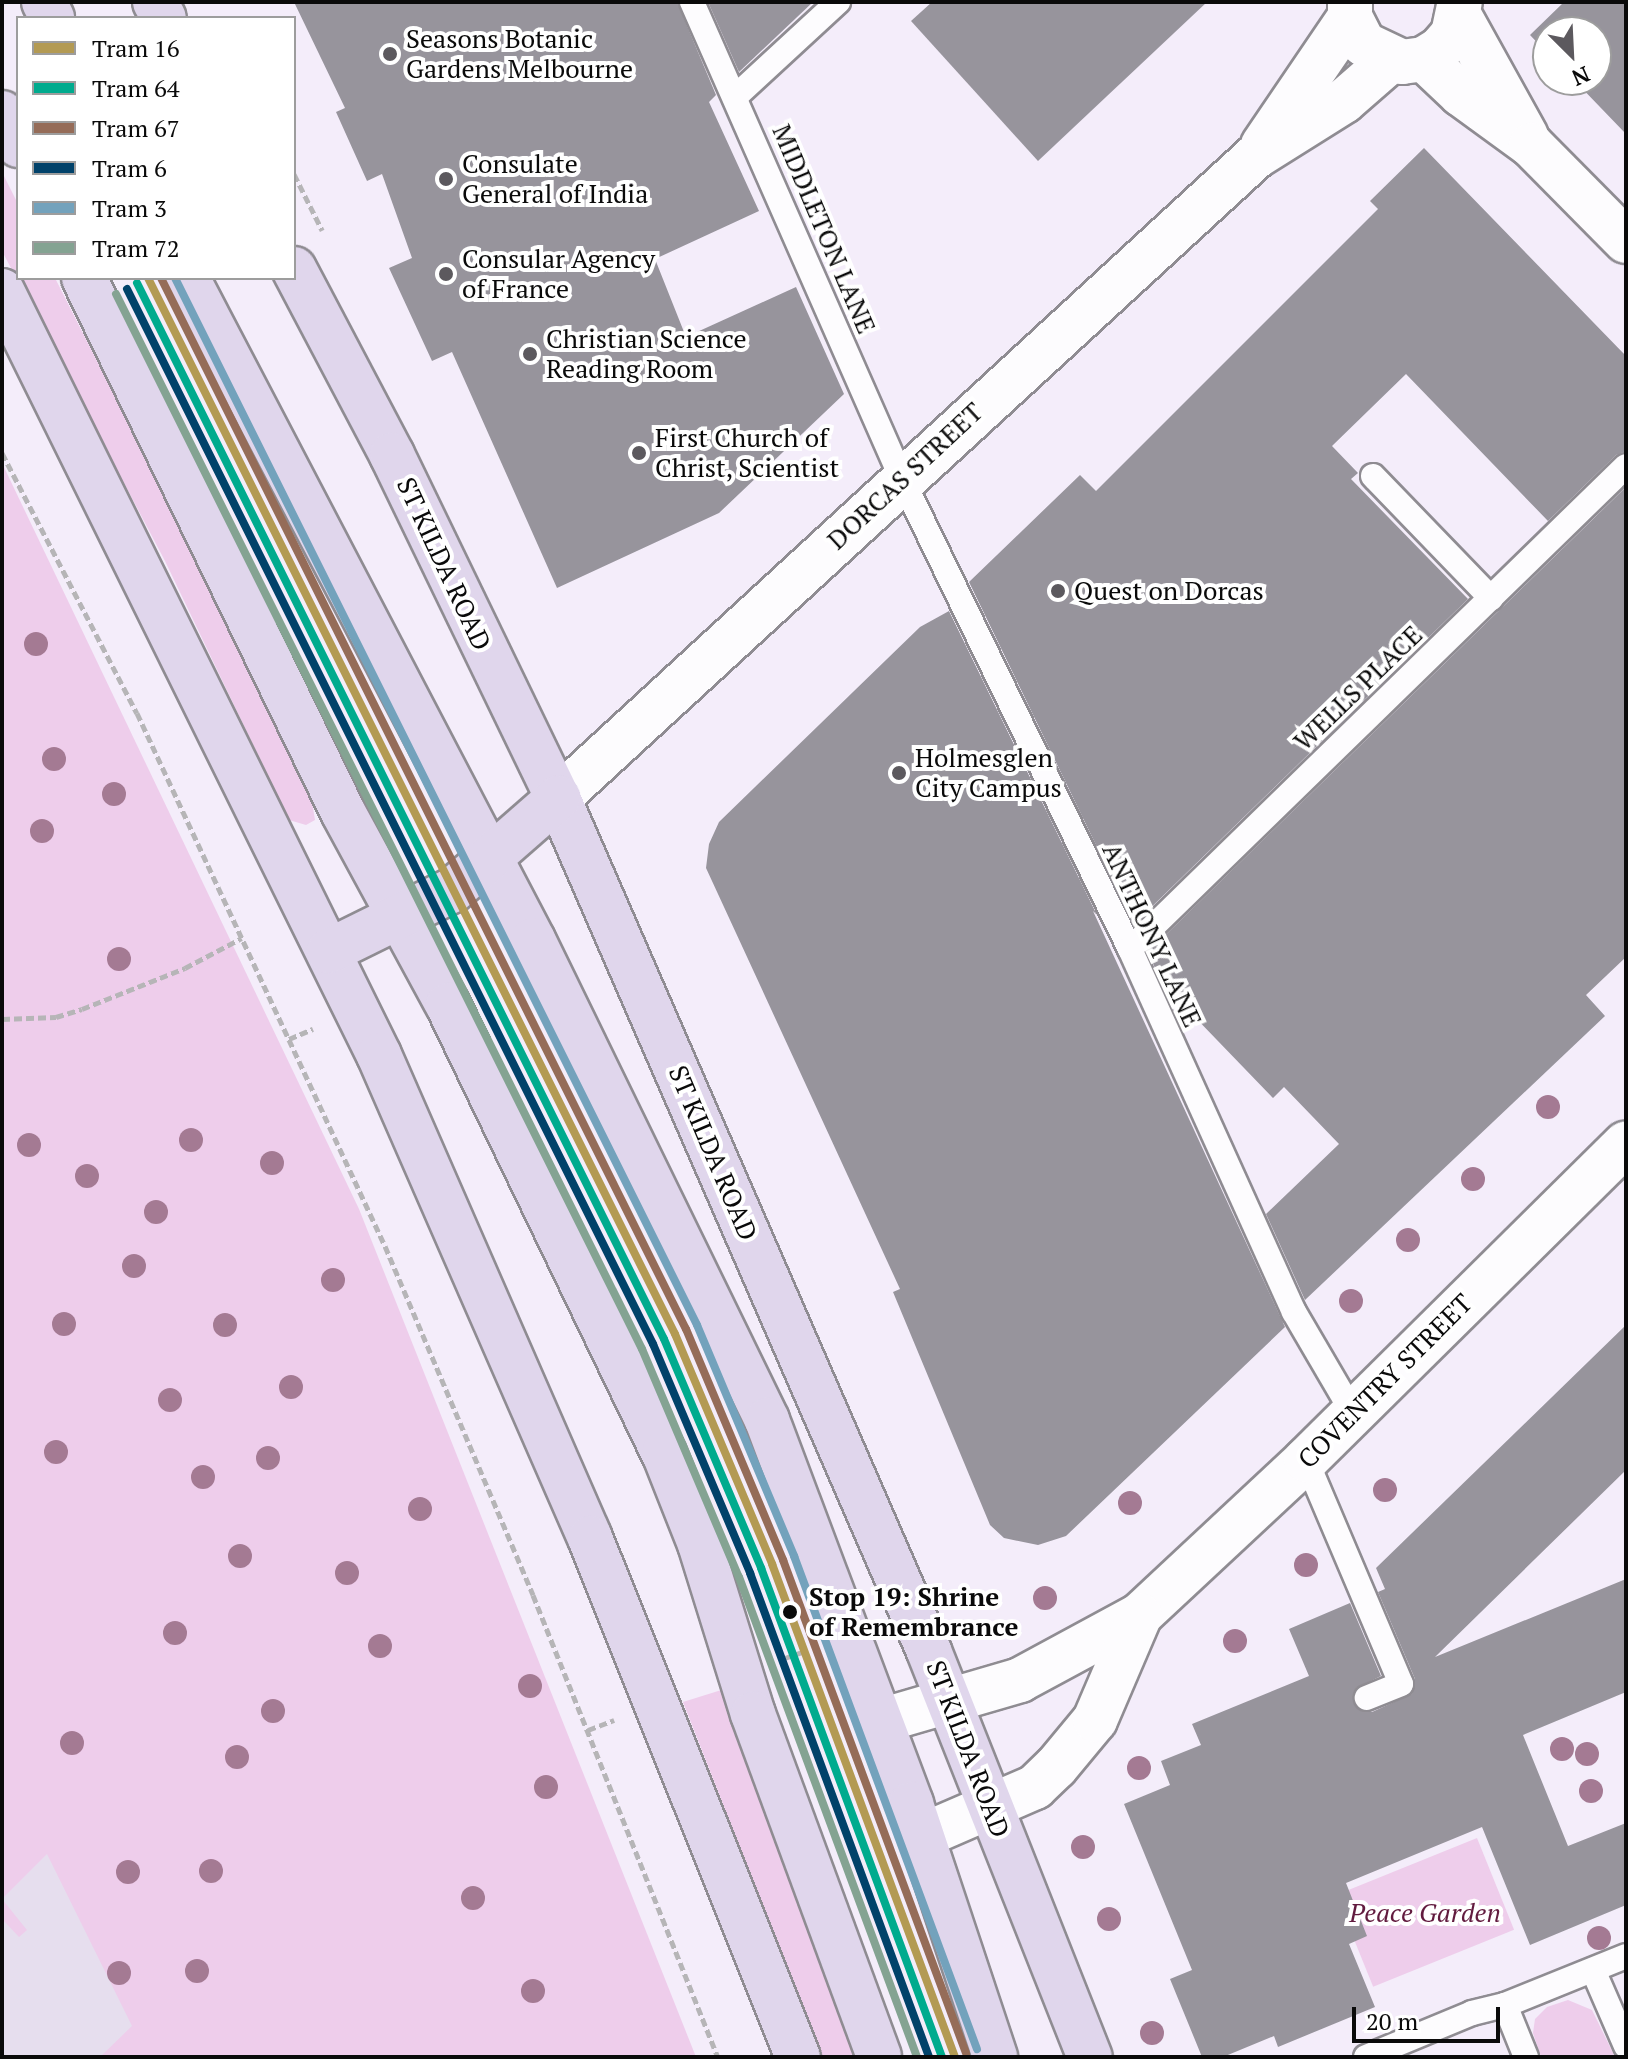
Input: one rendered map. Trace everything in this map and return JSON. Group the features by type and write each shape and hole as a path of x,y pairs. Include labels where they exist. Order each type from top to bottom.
{"main road":[{"path":"2,113 16,141"},
{"name":"ST KILDA ROAD","path":"296,273 392,455 558,798 950,1702 1090,2057"},
{"path":"85,280 343,812 401,919 664,1453 700,1544 753,1714 879,2057"},
{"path":"188,280 491,859 767,1420 922,1836 995,2057"},
{"path":"2,291 329,951 590,1538 798,2057"},
{"path":"329,951 401,919 453,890 558,798"}],"street":[{"name":"DORCAS STREET","path":"558,798 1255,157 1453,34 1460,9"},
{"path":"1460,9 1531,145"},
{"name":"DORCAS STREET","path":"1255,157 1350,10"},
{"path":"1350,10 1364,44 1408,60 1531,145 1626,241"},
{"name":"COVENTRY STREET","path":"880,1721 950,1702 1061,1661 1140,1615 1306,1460 1626,1143"},
{"name":"COVENTRY STREET","path":"922,1836 1035,1787 1095,1720 1140,1615"}],"lane":[{"name":"MIDDLETON LANE","path":"692,2 902,479"},
{"path":"736,96 838,2"},
{"name":"WELLS PLACE","path":"1130,949 1626,466"},
{"path":"1373,476 1491,598"},
{"name":"ANTHONY LANE","path":"902,479 1130,949 1294,1312 1353,1413"},
{"path":"1306,1460 1401,1684 1367,1698"},
{"path":"1366,2057 1472,2013 1505,2005 1626,1956"},
{"path":"1593,1970 1626,2046"},
{"path":"1505,2005 1526,2057"}],"path":[{"path":"2,453 137,713 393,1265 533,1595 718,2057"},
{"path":"2,1019 56,1017 82,1009 185,968 242,938"}],"green space":[{"path":"2,172 16,200 16,278 2,251"},
{"path":"17,280 56,280 308,778 315,820 306,825 289,820 165,561"},
{"path":"2,463 359,1209 696,2057 2,2057"},
{"path":"731,1687 866,2057 822,2057 683,1702"},
{"name":"Peace Garden","path":"1477,1838 1514,1930 1373,1987 1336,1895"},
{"path":"1568,2000 1592,2010 1615,2057 1541,2057 1533,2033 1535,2019 1547,2007"}],"shaded area":[{"path":"47,1854 132,2026 100,2057 2,2057 2,1919 19,1937 27,1930 2,1899"}],"building":[{"path":"294,2 677,2 716,95 709,102 759,211 655,259 686,337 796,287 844,394 719,513 557,588 452,352 432,361 389,268 412,258 382,174 367,181 336,112 345,108"},
{"path":"708,2 813,2 739,72"},
{"path":"932,2 1207,2 1038,161 911,21"},
{"path":"1564,2 1626,2 1626,134 1589,96 1612,96 1612,16 1550,16"},
{"path":"1424,148 1626,356 1626,451 1616,455 1548,521 1406,374 1332,446 1358,473 1351,479 1468,599 1134,924 969,582 1080,475 1096,491 1378,209 1370,201"},
{"path":"1626,487 1626,957 1586,995 1605,1016 1305,1300 1266,1214 1339,1144 1284,1087 1273,1098 1161,982 1148,952"},
{"path":"949,611 1097,915 1093,911 1285,1327 1066,1536 1038,1545 1004,1538 990,1525 893,1292 900,1289 706,868 709,844 719,822 920,627"},
{"path":"1626,1325 1626,1470 1435,1657 1626,1579 1626,1692 1523,1735 1568,1846 1626,1823 1626,1905 1530,1945 1482,1827 1346,1883 1367,1936 1349,1944 1375,2007 1278,2047 1274,2036 1223,2057 1202,2057 1170,1979 1192,1970 1124,1804 1170,1785 1161,1761 1201,1745 1192,1724 1309,1676 1289,1629 1350,1603 1381,1676 1356,1688 1354,1704 1372,1712 1412,1694 1415,1679 1378,1592 1385,1589 1376,1568"}],"tram line":[{"name":"16","path":"149,280 675,1334 772,1564 955,2057"},
{"name":"67","path":"162,280 686,1329 783,1560 966,2053"},
{"name":"3","path":"176,280 697,1325 794,1556 977,2049"},
{"name":"64","path":"137,283 664,1339 761,1568 942,2057"},
{"name":"6","path":"127,289 653,1344 750,1573 929,2057"},
{"name":"72","path":"116,294 642,1349 739,1577 917,2057"}],"place":[{"name":"Seasons Botanic Gardens Melbourne","path":"390,54"},
{"name":"Consulate General of India","path":"446,179"},
{"name":"Consular Agency of France","path":"446,274"},
{"name":"Christian Science Reading Room","path":"530,354"},
{"name":"First Church of Christ, Scientist","path":"639,453"},
{"name":"Quest on Dorcas","path":"1058,591"},
{"name":"Holmesglen City Campus","path":"899,773"},
{"name":"Stop 19: Shrine of Remembrance","path":"790,1612"}]}
